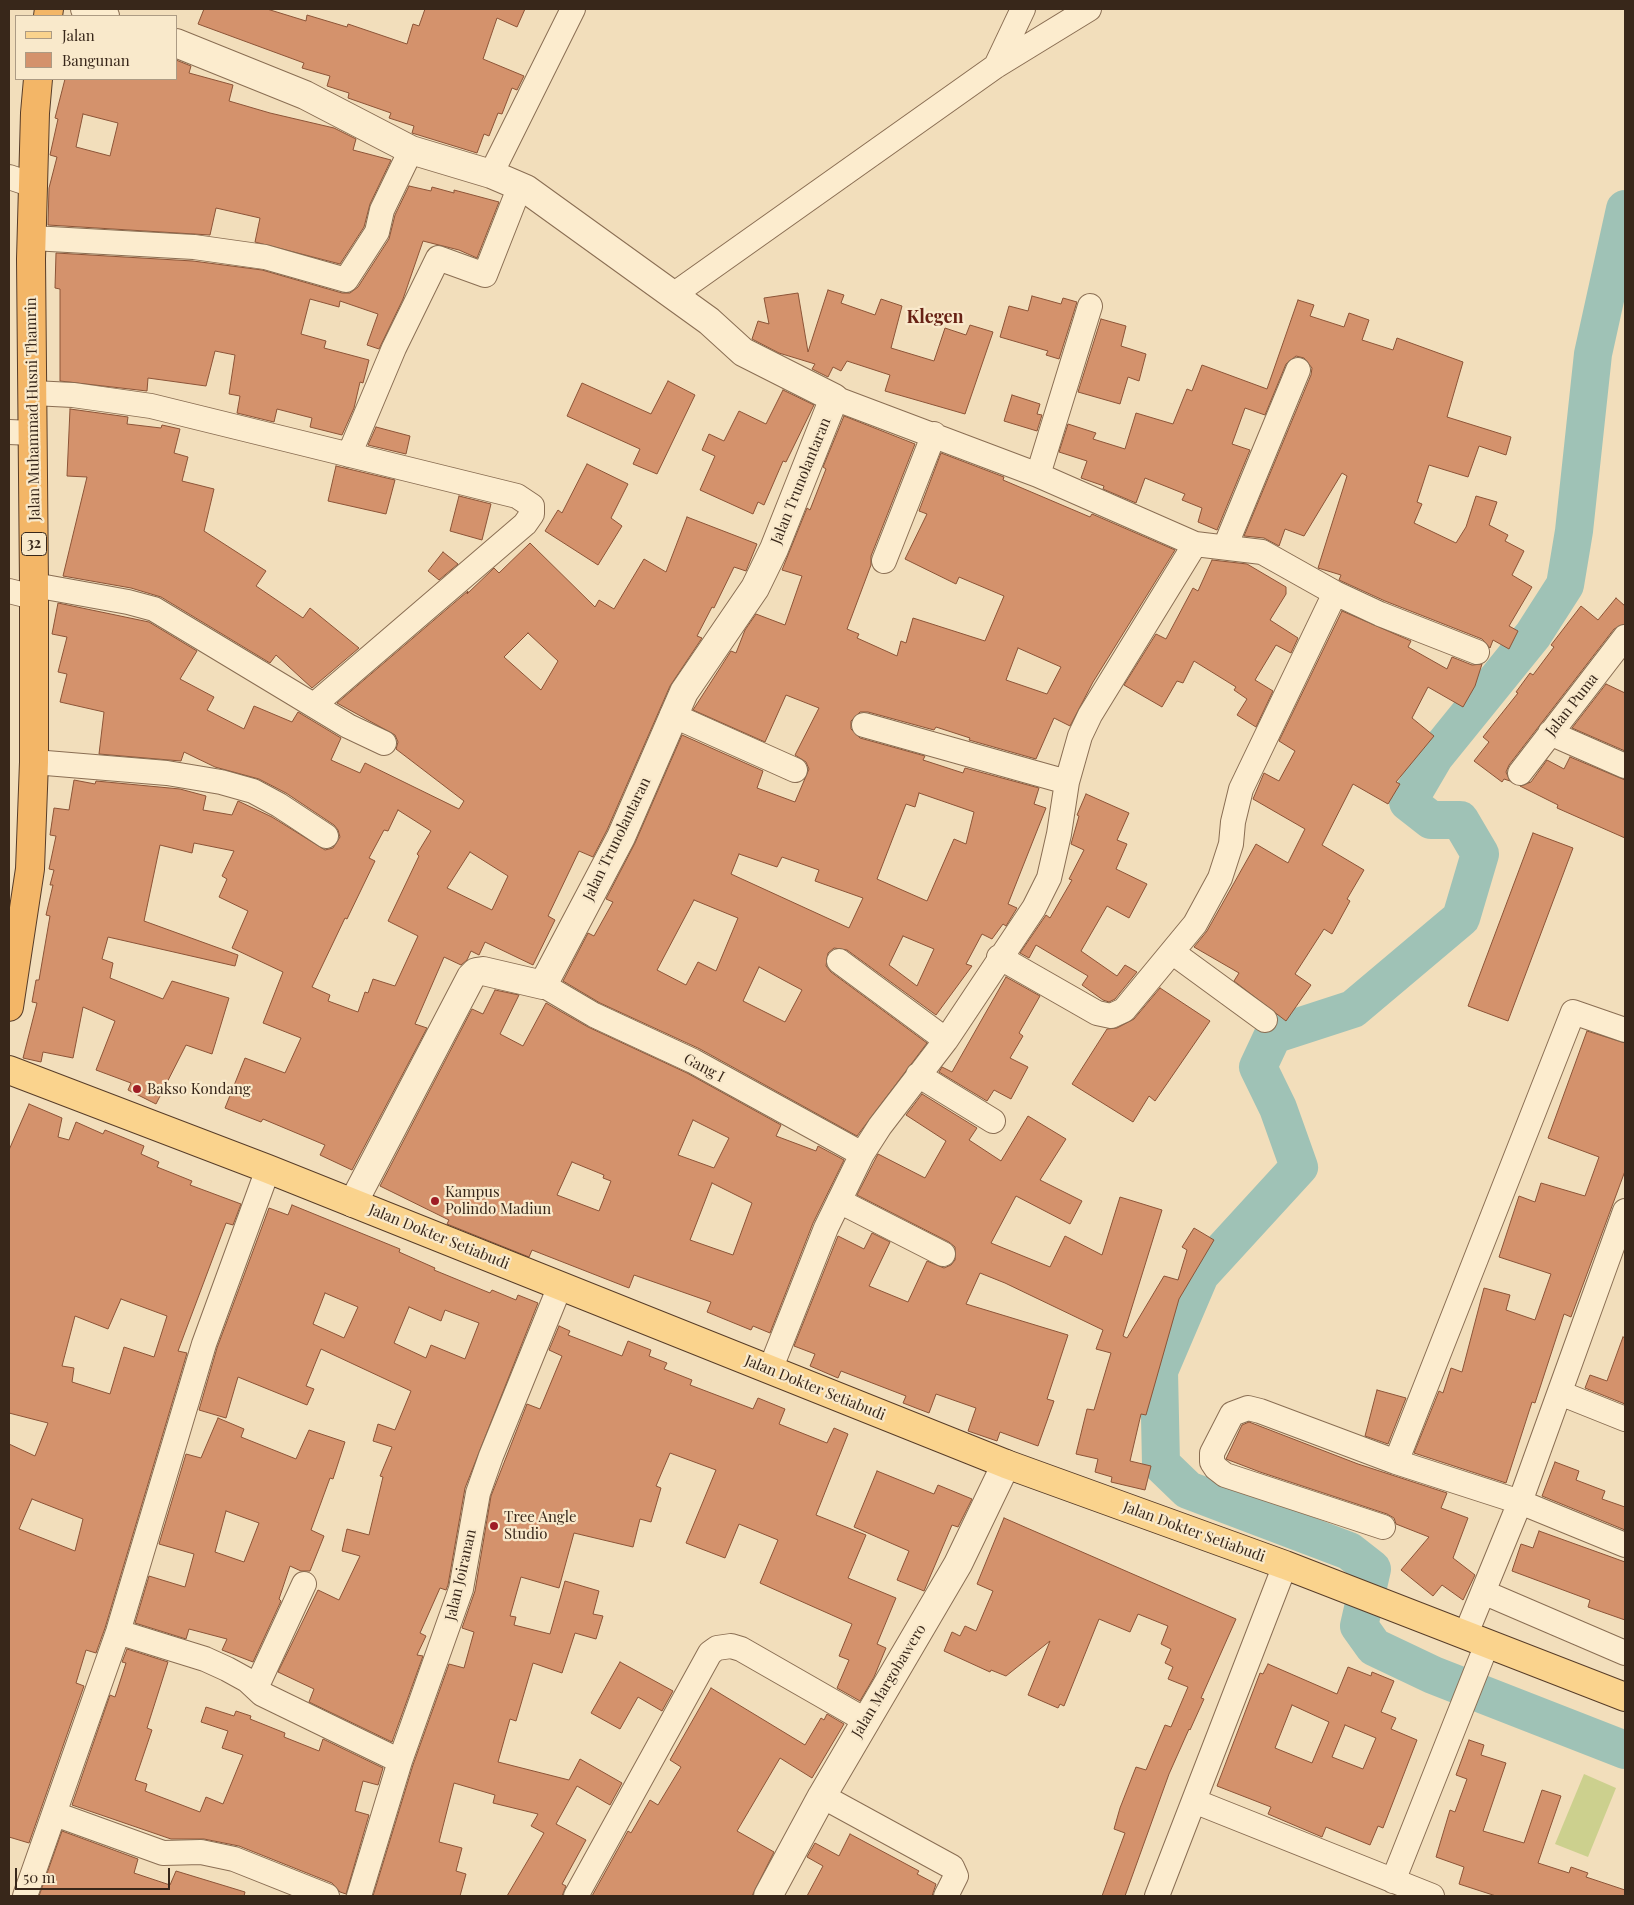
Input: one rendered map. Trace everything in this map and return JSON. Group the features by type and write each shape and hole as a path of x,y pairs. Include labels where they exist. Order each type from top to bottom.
{"highway":[{"name":"Jalan Muhammad Husni Thamrin","path":"9,1007 30,869 34,762 25,591 34,459 20,432 34,393 32,238 21,181 35,113 38,80"}],"main road":[{"name":"Jalan Dokter Setiabudi","path":"9,1070 268,1169 1006,1464 1285,1566 1625,1697"}],"street":[{"path":"85,9 102,15"},
{"path":"491,174 573,9"},
{"path":"996,66 1023,9"},
{"path":"673,295 996,66 1089,9"},
{"path":"178,44 305,95 411,150 491,174 520,186 708,321 743,352 834,398 934,434 1038,475 1195,544 1262,552 1335,593 1380,614 1476,652"},
{"path":"32,238 194,247 265,257 346,280 378,232 382,210 411,150"},
{"path":"349,455 394,348 438,258 485,275 520,186"},
{"path":"1038,475 1090,306"},
{"path":"1225,547 1298,370"},
{"path":"34,393 73,395 151,406 516,496 532,506 532,514 525,524 314,705"},
{"name":"Jalan Trunolantaran","path":"543,985 621,837 672,715 703,662 755,588 774,549 834,398"},
{"path":"884,561 934,434"},
{"path":"770,1370 839,1201 862,1154 880,1126 946,1040 999,957 1034,908 1048,878 1059,834 1067,782 1080,736 1090,715 1195,544"},
{"path":"25,591 128,602 154,609 348,726 384,743"},
{"path":"999,957 1097,1014 1111,1016 1124,1010 1195,924 1220,878 1231,844 1233,822 1241,788 1335,593"},
{"name":"Jalan Puma","path":"1520,773 1550,733 1623,644"},
{"path":"672,715 795,770"},
{"path":"864,725 1067,782"},
{"path":"1550,733 1625,766"},
{"path":"34,762 167,773 221,782 253,791 326,836"},
{"path":"1172,952 1265,1020"},
{"path":"839,961 946,1040"},
{"path":"353,1203 476,972 483,971 543,985"},
{"name":"Gang I","path":"543,985 594,1015 693,1061 862,1154"},
{"path":"1396,1462 1573,1012 1625,1030"},
{"path":"918,1075 993,1120"},
{"path":"25,1896 118,1632 204,1344 268,1169"},
{"path":"839,1201 943,1254"},
{"path":"1393,1881 1476,1673 1476,1640 1483,1592 1520,1502 1625,1211"},
{"name":"Jalan Joiranan","path":"359,1896 400,1761 456,1607 469,1554 476,1503 491,1456 560,1286"},
{"path":"1560,1393 1625,1419"},
{"path":"1383,1527 1225,1475 1212,1462 1212,1452 1232,1414 1248,1408 1396,1462 1520,1502 1625,1544"},
{"name":"Jalan Margobawero","path":"768,1896 865,1720 958,1564 1006,1464"},
{"path":"1157,1896 1285,1566"},
{"path":"256,1688 304,1584"},
{"path":"1483,1592 1625,1653"},
{"path":"118,1632 205,1659 227,1669 268,1698 400,1761"},
{"path":"576,1896 710,1654 717,1648 731,1646 741,1649 865,1720"},
{"path":"822,1796 952,1868 956,1876 946,1896"},
{"path":"1194,1801 1432,1896"},
{"path":"55,1814 163,1853 202,1852 234,1859 327,1896"}],"green space":[{"path":"1584,1774 1616,1788 1588,1857 1555,1844"}],"building":[{"path":"204,9 267,9 306,21 307,15 347,27 348,24 407,44 413,24 419,26 425,9 525,9 517,27 497,18 483,59 524,76 517,90 512,88 502,114 498,113 489,136 484,134 477,153 412,133 414,126 389,118 391,113 348,98 349,93 327,86 330,76 302,68 304,63 198,24"},
{"path":"178,61 191,66 189,73 233,85 229,101 334,128 356,139 353,150 391,160 370,204 364,227 340,264 255,242 260,218 216,208 210,235 48,225 49,188 57,157 50,155 58,119 55,118 65,80 178,80","holes":["83,114 118,123 110,156 76,147"]},
{"path":"409,186 431,191 432,187 454,193 454,190 499,202 477,258 459,250 423,241 403,299 379,349 367,345 378,314 340,301 339,307 310,299 301,334 326,341 324,348 369,360 363,383 360,382 354,408 342,435 310,427 312,418 277,409 274,422 237,413 240,396 229,394 235,355 215,351 206,386 148,378 147,391 60,381 60,289 55,288 56,253 193,261 262,270 342,293 350,293 358,287 389,239 395,215"},
{"path":"828,290 844,295 841,303 875,315 881,299 902,306 891,348 934,361 945,328 966,335 970,325 993,332 965,414 885,391 890,375 847,361 841,371 833,367 828,377 812,369 815,364 779,353 752,339 758,321 769,324 764,298 798,293 808,352"},
{"path":"1032,296 1061,304 1063,298 1077,302 1059,359 1046,355 1048,351 1000,337 1009,306 1028,311"},
{"path":"1298,300 1314,305 1310,316 1344,327 1349,313 1369,320 1362,340 1393,350 1397,338 1463,362 1447,417 1511,437 1506,455 1479,446 1468,477 1429,465 1417,502 1422,504 1414,523 1456,543 1466,527 1476,496 1497,502 1489,525 1508,535 1505,541 1524,551 1512,575 1532,587 1509,626 1518,631 1509,649 1493,640 1490,648 1482,639 1385,601 1339,580 1341,575 1318,568 1347,476 1342,473 1304,536 1285,529 1279,546 1264,538 1244,536 1311,375 1312,368 1304,358 1296,356 1286,364 1265,415 1245,408 1232,444 1250,450 1217,530 1198,522 1202,508 1182,500 1185,494 1145,478 1136,503 1103,489 1104,486 1081,478 1087,461 1059,452 1068,424 1096,433 1093,439 1125,449 1136,413 1173,424 1187,389 1192,391 1202,365 1267,389"},
{"path":"1101,319 1126,326 1121,346 1146,354 1139,381 1128,377 1120,404 1078,392"},
{"path":"668,381 695,395 657,474 633,464 640,449 567,416 582,383 651,414"},
{"path":"783,390 814,405 786,462 783,461 764,505 758,502 753,514 700,490 715,456 702,450 709,434 724,441 739,411 766,424"},
{"path":"1012,395 1040,404 1037,414 1042,415 1037,431 1004,421"},
{"path":"70,409 128,417 127,424 161,428 162,425 180,429 174,453 188,457 182,481 214,489 204,531 266,571 256,586 303,618 310,608 359,648 312,688 276,655 270,663 161,597 131,588 63,576 87,477 67,476"},
{"path":"844,416 915,444 871,556 871,565 847,629 859,634 857,638 897,656 901,641 906,643 913,618 985,641 1004,596 959,577 956,584 905,559 927,514 919,511 941,453 1004,477 1003,480 1090,517 1092,514 1175,550 1093,682 1070,726 1054,718 1036,759 969,740 970,738 936,727 934,730 868,712 860,712 851,721 851,729 860,738 925,756 923,760 963,773 965,768 1039,788 1034,804 1046,808 1008,904 1017,908 1006,926 1003,924 992,939 982,934 966,964 972,966 936,1015 847,950 834,948 828,953 826,966 831,972 927,1043 857,1136 700,1049 600,1003 563,981 588,933 594,936 613,902 606,899 635,843 682,735 763,771 757,788 795,802 809,769 806,762 795,755 819,708 786,695 765,742 693,710 731,651 736,653 745,630 756,614 785,625 802,576 782,570 807,508 810,510 826,469 823,467","holes":["1018,648 1061,667 1047,694 1006,680","919,793 974,812 966,844 954,839 927,901 877,879 906,804 915,807","739,854 777,867 782,857 819,870 815,881 863,898 849,928 731,874","694,900 738,918 716,971 698,962 686,985 657,970","903,936 934,949 917,986 889,965","759,967 802,990 785,1022 743,1001"]},
{"path":"376,427 410,436 406,454 368,445"},
{"path":"587,464 628,484 611,518 622,526 598,565 545,531 558,510 562,513"},
{"path":"336,466 395,480 386,514 328,501"},
{"path":"459,496 491,504 482,540 450,531"},
{"path":"687,517 757,544 746,571 734,567 714,608 712,607 697,636 702,638 670,686 607,830 593,857 579,851 548,916 555,920 533,965 485,942 479,955 471,951 467,960 461,965 444,957 415,1024 427,1028 352,1170 320,1155 325,1145 263,1119 261,1122 225,1108 245,1058 285,1073 301,1038 263,1023 283,972 232,948 248,911 219,897 227,879 222,876 234,851 194,843 192,853 160,845 144,921 238,955 235,966 108,937 102,959 113,963 110,978 163,999 172,981 229,998 212,1054 186,1045 156,1104 128,1090 131,1083 96,1070 115,1021 83,1007 73,1058 43,1052 41,1062 23,1058 37,1003 32,1002 36,980 39,980 50,916 46,915 53,885 50,885 54,870 49,869 56,836 50,835 54,808 69,810 74,780 95,784 96,781 180,789 206,796 203,810 232,815 238,801 272,817 325,850 333,848 340,837 334,825 286,793 259,779 215,767 184,752 181,761 99,754 104,712 60,702 67,674 58,672 67,637 52,634 58,603 149,622 197,651 180,679 214,697 207,710 244,729 254,706 292,722 298,712 341,738 331,760 360,773 365,763 459,809 464,801 396,749 398,742 395,735 337,703 468,591 467,594 494,568 499,573 530,543 595,607 599,600 614,609 644,559 666,572","holes":["528,633 558,661 541,690 504,657","398,810 431,831 417,854 419,856 388,921 418,936 395,986 373,979 368,993 365,992 358,1012 328,1001 330,995 312,987 375,861 369,858 384,830 388,831","470,852 508,876 492,910 447,888"]},
{"path":"443,552 458,564 439,580 428,571"},
{"path":"1212,560 1247,564 1286,587 1286,594 1270,620 1298,638 1291,653 1276,645 1255,680 1273,691 1256,727 1237,715 1247,699 1234,690 1236,687 1194,661 1183,683 1177,681 1162,707 1124,685 1156,634 1166,639 1193,588 1198,591"},
{"path":"1616,598 1625,606 1625,624 1614,629 1509,765 1506,772 1510,781 1504,779 1502,782 1474,761 1489,742 1483,737 1518,693 1516,692 1530,673 1533,675 1554,647 1551,645 1581,606 1598,620"},
{"path":"1342,611 1411,641 1408,647 1447,669 1452,657 1472,665 1482,664 1475,686 1463,707 1428,687 1412,718 1434,736 1396,782 1400,784 1388,804 1353,784 1322,845 1364,870 1347,899 1350,901 1332,934 1324,929 1295,974 1311,985 1286,1021 1234,981 1239,973 1194,947 1207,931 1256,844 1288,863 1305,829 1253,799 1264,773 1279,781 1295,751 1279,741"},
{"path":"1606,684 1625,693 1625,751 1572,728"},
{"path":"1570,757 1625,780 1625,838 1557,808 1558,805 1520,786 1531,782 1547,760 1564,769"},
{"path":"1086,794 1129,813 1117,840 1127,844 1116,869 1147,884 1129,918 1107,906 1081,951 1117,976 1125,965 1137,972 1115,999 1109,1002 1103,1000 1082,985 1088,976 1036,945 1029,958 1020,953 1046,915 1050,918 1072,880 1069,879 1084,850 1071,844 1079,816 1077,815"},
{"path":"1533,833 1573,848 1508,1021 1468,1006"},
{"path":"1006,977 1040,996 1019,1033 1023,1036 1010,1058 1028,1067 1011,1099 994,1090 987,1101 939,1072 942,1067 952,1072"},
{"path":"1160,988 1210,1021 1155,1101 1149,1096 1133,1122 1072,1084 1107,1029 1117,1028 1134,1019"},
{"path":"495,990 519,995 500,1034 523,1046 546,1003 588,1027 687,1073 781,1125 776,1136 816,1151 818,1146 844,1160 813,1223 770,1333 753,1326 751,1330 707,1312 711,1302 634,1275 629,1288 532,1250 529,1257 447,1224 449,1220 380,1186 472,1009 483,1014","holes":["693,1120 729,1138 714,1168 678,1155","572,1162 604,1175 603,1178 611,1181 599,1211 557,1195","712,1183 752,1203 733,1255 690,1240"]},
{"path":"1587,1031 1625,1043 1625,1171 1571,1317 1564,1314 1535,1403 1532,1402 1506,1483 1414,1453 1439,1391 1443,1393 1451,1368 1462,1372 1484,1288 1510,1295 1506,1310 1535,1320 1551,1274 1499,1257 1519,1196 1535,1202 1541,1183 1585,1196 1599,1157 1548,1138"},
{"path":"922,1094 977,1128 969,1140 1001,1161 1028,1116 1066,1139 1040,1180 1082,1201 1070,1224 1016,1196 991,1243 1050,1267 1065,1236 1102,1255 1120,1197 1162,1210 1123,1336 1127,1338 1164,1276 1178,1280 1187,1250 1182,1247 1194,1228 1214,1240 1179,1299 1146,1415 1141,1414 1130,1461 1151,1466 1145,1490 1111,1482 1112,1477 1095,1472 1098,1459 1076,1454 1087,1409 1094,1410 1111,1353 1096,1349 1103,1330 1005,1283 980,1273 966,1304 1068,1335 1047,1399 1054,1401 1038,1446 1000,1432 997,1441 968,1431 976,1408 936,1394 929,1413 903,1403 906,1396 841,1371 838,1378 810,1366 815,1354 794,1346 838,1236 864,1249 872,1233 890,1242 869,1286 908,1302 927,1261 944,1268 951,1265 955,1260 955,1247 949,1242 857,1195 878,1154 925,1178 946,1141 906,1115"},
{"path":"29,1104 62,1118 58,1137 69,1140 76,1122 103,1134 105,1130 144,1146 141,1154 159,1162 157,1167 192,1181 190,1185 241,1204 233,1225 226,1223 178,1351 187,1353 105,1628 96,1653 86,1650 76,1683 84,1686 29,1843 9,1837 9,1444 35,1456 48,1423 9,1413 9,1150","holes":["121,1299 167,1316 154,1357 124,1347 110,1394 72,1382 74,1368 62,1366 75,1316 108,1329","32,1499 83,1519 75,1551 19,1529"]},
{"path":"292,1205 400,1249 399,1252 435,1268 434,1270 490,1293 492,1290 516,1300 518,1295 538,1303 465,1488 448,1585 446,1590 440,1588 420,1633 426,1636 417,1655 423,1656 392,1742 309,1702 314,1689 278,1672 318,1590 339,1600 360,1556 342,1551 347,1529 369,1535 383,1477 380,1476 392,1447 373,1441 378,1424 395,1430 411,1391 321,1349 306,1386 314,1389 307,1405 238,1377 226,1418 199,1410 217,1348 269,1208 288,1215","holes":["325,1293 358,1307 344,1338 313,1324","409,1307 441,1321 445,1310 479,1323 465,1359 431,1345 426,1358 394,1343"]},
{"path":"559,1326 570,1331 568,1335 622,1356 628,1341 651,1350 649,1356 667,1363 664,1369 692,1380 690,1385 753,1409 758,1398 785,1409 779,1424 827,1443 834,1428 848,1434 816,1515 866,1535 848,1578 896,1598 877,1644 886,1648 874,1677 860,1701 837,1688 849,1660 839,1656 852,1624 760,1583 778,1540 739,1524 725,1558 686,1543 716,1470 670,1453 656,1486 661,1488 651,1522 640,1519 633,1547 574,1533 559,1588 521,1577 510,1616 516,1617 514,1625 550,1634 565,1581 599,1591 593,1614 603,1616 596,1639 575,1633 562,1673 533,1663 516,1721 510,1719 498,1762 569,1780 580,1759 622,1783 610,1805 577,1786 556,1824 586,1840 562,1884 566,1886 562,1896 507,1896 544,1833 531,1826 538,1814 493,1803 495,1795 454,1783 439,1842 462,1848 456,1871 466,1874 460,1896 373,1896 413,1765 449,1664 464,1668 474,1632 462,1628 475,1591 491,1496 527,1404 540,1409 562,1356 549,1350"},
{"path":"1623,1337 1625,1338 1625,1404 1585,1388 1590,1375 1607,1381"},
{"path":"1377,1390 1406,1398 1388,1444 1365,1436"},
{"path":"218,1418 244,1429 241,1437 296,1459 309,1430 345,1442 333,1479 330,1478 311,1530 324,1536 310,1571 301,1571 290,1566 279,1599 281,1601 253,1662 222,1650 227,1639 189,1629 186,1639 135,1623 149,1576 185,1587 194,1554 159,1544 186,1454 201,1458","holes":["226,1511 259,1523 244,1562 215,1552"]},
{"path":"1249,1422 1358,1464 1447,1493 1441,1508 1468,1518 1453,1558 1475,1575 1463,1600 1442,1585 1433,1596 1401,1570 1429,1537 1396,1524 1394,1518 1387,1514 1226,1459 1242,1425"},
{"path":"1555,1462 1579,1471 1576,1480 1605,1491 1602,1499 1625,1507 1625,1530 1542,1496"},
{"path":"877,1471 934,1494 938,1485 972,1499 958,1527 952,1525 924,1591 897,1580 909,1551 854,1527"},
{"path":"1004,1518 1236,1619 1201,1698 1204,1699 1169,1774 1125,1896 1102,1896 1125,1833 1114,1829 1120,1808 1136,1767 1146,1770 1165,1725 1171,1727 1188,1687 1168,1679 1173,1667 1165,1663 1171,1649 1161,1644 1168,1626 1138,1614 1130,1632 1099,1619 1064,1706 1060,1704 1058,1708 1028,1695 1050,1641 1006,1676 991,1670 990,1672 944,1651 952,1632 960,1636 965,1626 976,1631 993,1591 977,1584"},
{"path":"1539,1531 1625,1562 1625,1620 1588,1607 1590,1600 1512,1571 1521,1544 1533,1548"},
{"path":"127,1649 168,1662 147,1728 152,1730 135,1780 147,1784 145,1791 200,1812 206,1797 223,1804 243,1755 222,1748 228,1731 201,1722 206,1707 234,1716 236,1711 251,1716 250,1719 285,1733 284,1737 319,1751 323,1739 383,1768 378,1785 363,1781 355,1811 369,1815 346,1894 340,1892 332,1883 239,1846 204,1839 171,1839 72,1805 110,1695 115,1697 126,1663 122,1662"},
{"path":"620,1662 673,1691 662,1711 638,1697 620,1729 591,1713"},
{"path":"1268,1664 1337,1694 1348,1667 1371,1676 1372,1672 1394,1681 1381,1712 1396,1718 1391,1729 1417,1740 1383,1828 1378,1826 1370,1845 1326,1827 1322,1837 1268,1814 1271,1807 1217,1786 1260,1673 1263,1674","holes":["1292,1705 1329,1722 1312,1763 1275,1748","1345,1725 1376,1738 1363,1769 1332,1757"]},
{"path":"711,1688 805,1745 821,1718 824,1720 827,1714 844,1724 812,1778 780,1758 737,1831 774,1852 752,1896 592,1896 628,1831 631,1833 650,1800 658,1805 681,1767 670,1760"},
{"path":"1469,1740 1484,1745 1481,1755 1506,1763 1483,1831 1524,1843 1542,1790 1561,1796 1538,1863 1569,1873 1571,1867 1588,1873 1586,1877 1625,1890 1625,1896 1496,1896 1459,1884 1464,1867 1436,1857 1450,1810 1455,1812 1467,1779 1456,1775"},
{"path":"62,1831 138,1859 134,1873 170,1885 176,1871 245,1892 244,1896 39,1896"},
{"path":"850,1834 919,1871 917,1874 936,1884 932,1896 807,1896 823,1866 807,1857 815,1843 839,1856"}],"waterway":[{"path":"1625,209 1593,354 1574,531 1565,585 1533,635 1435,756 1408,802 1431,820 1460,820 1480,854 1461,918 1353,1009 1273,1035 1258,1067 1278,1108 1299,1167 1200,1275 1159,1371 1161,1464 1188,1490 1349,1551 1372,1569 1359,1626 1374,1647 1433,1675 1625,1750"}],"place":[{"name":"Bakso Kondang","path":"137,1089"},
{"name":"Kampus Polindo Madiun","path":"435,1201"},
{"name":"Tree Angle Studio","path":"494,1526"}],"district":[{"name":"Klegen","path":"935,317"}]}
